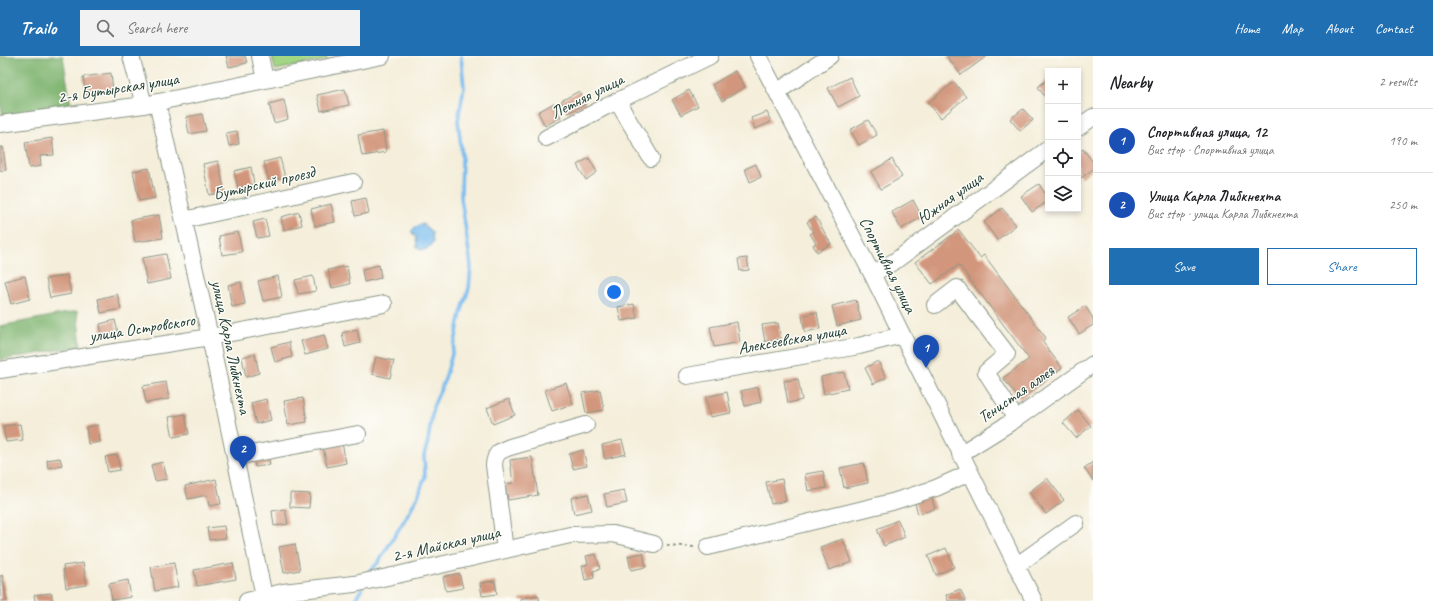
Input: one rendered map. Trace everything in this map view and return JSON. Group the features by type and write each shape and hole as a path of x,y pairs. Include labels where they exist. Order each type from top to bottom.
{"street":[{"name":"улица Карла Либкнехта","path":"131,56 151,103 184,220 265,599"},
{"path":"260,56 265,80"},
{"name":"2-я Бутырская улица","path":"0,124 151,103 382,56"},
{"name":"Летняя улица","path":"546,138 617,101 710,56"},
{"name":"Спортивная улица","path":"758,56 872,274 1034,601"},
{"path":"777,92 830,56"},
{"path":"617,101 651,158"},
{"path":"1081,126 1093,117"},
{"name":"Южная улица","path":"872,274 895,261 1045,151"},
{"name":"Бутырский проезд","path":"184,220 353,182"},
{"path":"935,305 958,288 1007,354 986,372 1016,419"},
{"name":"улица Островского","path":"0,370 210,337 384,304"},
{"name":"Алексеевская улица","path":"687,376 859,346 902,335"},
{"name":"Тенистая аллея","path":"960,454 1016,419 1093,364"},
{"path":"505,550 494,465 495,457 499,451 510,447 586,425"},
{"path":"235,457 358,434"},
{"path":"708,547 892,502 936,488 969,472"},
{"path":"1016,566 1076,523"},
{"name":"2-я Майская улица","path":"247,601 265,599 308,588 361,582 505,550 560,536 592,533 613,534 654,544"}],"path":[{"path":"654,544 708,547"}],"green space":[{"path":"0,56 63,56 71,107 3,116 0,102"},
{"path":"272,56 326,56 327,60 275,70"},
{"path":"77,311 81,346 0,360 0,326"}],"water":[{"path":"423,224 432,232 433,243 428,249 421,250 417,247 416,237 411,232 415,227"}],"building":[{"path":"226,56 245,56 247,63 229,67"},
{"path":"987,56 961,75 947,57"},
{"path":"735,71 745,87 722,101 712,85"},
{"path":"111,73 113,91 86,95 83,77"},
{"path":"850,77 859,96 838,107 828,88"},
{"path":"1045,81 1045,97 1038,87"},
{"path":"954,82 966,97 941,118 928,103"},
{"path":"345,89 349,105 321,111 317,95"},
{"path":"689,90 698,106 681,115 672,100"},
{"path":"579,91 586,104 568,113 561,101"},
{"path":"284,100 288,119 274,123 269,104"},
{"path":"554,103 561,117 545,126 538,112"},
{"path":"1023,109 1033,120 1020,131 1010,119"},
{"path":"767,112 771,122 755,129 751,118"},
{"path":"202,114 206,131 189,134 186,117"},
{"path":"868,120 877,135 859,145 850,130"},
{"path":"237,131 239,144 229,146 226,133"},
{"path":"383,131 386,152 362,156 358,135"},
{"path":"52,138 54,155 40,156 41,166 29,168 25,142"},
{"path":"0,147 3,147 6,170 0,171"},
{"path":"1083,149 1093,162 1093,169 1081,178 1081,176 1081,151"},
{"path":"280,158 285,177 269,181 264,162"},
{"path":"589,158 597,172 586,180 577,165"},
{"path":"892,159 902,177 881,189 871,172"},
{"path":"218,161 225,192 209,195 203,164"},
{"path":"756,164 761,177 750,182 745,169"},
{"path":"251,167 254,184 238,188 234,171"},
{"path":"149,168 155,198 139,201 133,171"},
{"path":"1039,184 1045,193 1045,203 1032,212 1021,196"},
{"path":"366,198 369,213 355,216 352,201"},
{"path":"913,200 922,217 901,229 892,212"},
{"path":"331,204 335,222 315,226 311,209"},
{"path":"1002,208 1016,225 997,240 984,222"},
{"path":"299,212 302,225 284,230 281,217"},
{"path":"159,215 163,238 135,242 131,220"},
{"path":"816,217 831,244 817,252 813,245 816,243 810,234 813,232 807,222"},
{"path":"265,219 269,236 257,238 253,222"},
{"path":"959,230 980,258 984,255 1046,338 1042,341 1062,368 1020,400 1003,378 1029,359 959,265 932,284 915,262"},
{"path":"238,232 242,252 222,255 219,236"},
{"path":"166,254 171,279 147,284 142,258"},
{"path":"747,258 749,270 740,271 738,259"},
{"path":"379,265 381,278 364,282 362,269"},
{"path":"347,266 350,284 332,288 328,270"},
{"path":"67,275 71,294 50,298 46,279"},
{"path":"25,276 30,299 11,304 5,281"},
{"path":"278,276 282,297 263,301 258,281"},
{"path":"313,276 316,291 298,294 295,280"},
{"path":"241,282 245,304 232,307 228,285"},
{"path":"117,294 121,309 101,313 98,299"},
{"path":"856,300 861,320 837,326 832,306"},
{"path":"634,304 637,318 621,321 618,307"},
{"path":"1085,306 1093,318 1093,325 1079,334 1068,317"},
{"path":"817,312 820,329 805,332 802,316"},
{"path":"115,320 118,333 102,336 100,324"},
{"path":"737,322 740,342 714,347 710,327"},
{"path":"778,323 781,339 765,342 762,325"},
{"path":"357,329 360,343 345,347 342,333"},
{"path":"324,335 328,349 305,355 301,341"},
{"path":"289,342 292,357 275,362 271,347"},
{"path":"255,354 259,373 246,377 242,357"},
{"path":"376,357 394,361 390,378 372,374"},
{"path":"878,361 886,378 873,384 865,368"},
{"path":"844,372 848,389 824,394 821,377"},
{"path":"798,379 802,400 788,403 784,381"},
{"path":"166,382 169,399 146,403 143,386"},
{"path":"566,383 573,404 552,411 545,390"},
{"path":"758,387 761,402 745,406 741,391"},
{"path":"600,390 604,410 586,413 582,393"},
{"path":"727,392 731,413 710,417 706,397"},
{"path":"303,398 307,422 288,425 284,401"},
{"path":"266,399 271,420 256,424 251,403"},
{"path":"509,399 515,415 493,424 487,408"},
{"path":"1078,410 1091,426 1076,438 1063,423"},
{"path":"185,414 189,434 173,437 169,417"},
{"path":"20,424 23,440 6,442 3,426"},
{"path":"98,425 100,442 88,444 86,427"},
{"path":"622,440 626,454 605,459 602,445"},
{"path":"342,443 346,463 327,467 323,447"},
{"path":"583,450 587,466 573,469 569,454"},
{"path":"268,454 270,465 255,467 253,457"},
{"path":"117,455 120,470 108,472 105,457"},
{"path":"532,457 538,495 508,500 505,484 513,483 510,460"},
{"path":"60,458 62,465 48,468 47,460"},
{"path":"163,462 167,479 155,481 151,465"},
{"path":"1093,462 1093,481 1084,468"},
{"path":"864,463 868,483 844,488 840,468"},
{"path":"823,471 826,488 808,491 805,474"},
{"path":"1047,478 1064,500 1046,514 1029,492"},
{"path":"216,479 221,504 209,506 207,495 188,499 185,486"},
{"path":"782,479 786,501 771,504 766,482"},
{"path":"624,490 627,503 607,507 604,494"},
{"path":"290,493 310,494 309,508 290,507"},
{"path":"588,494 592,510 574,514 571,498"},
{"path":"931,495 935,509 918,514 914,500"},
{"path":"285,509 288,524 274,526 272,511"},
{"path":"898,520 905,537 884,546 877,529"},
{"path":"224,526 226,538 209,540 207,528"},
{"path":"843,539 852,562 829,570 820,547"},
{"path":"295,544 300,570 284,573 279,547"},
{"path":"946,548 954,567 936,575 928,556"},
{"path":"643,553 646,567 631,570 628,556"},
{"path":"596,554 600,569 593,571 594,578 585,580 582,566 588,564 586,556"},
{"path":"83,563 87,585 66,588 63,566"},
{"path":"174,563 178,587 155,591 151,567"},
{"path":"233,563 236,579 197,586 194,570"},
{"path":"459,573 463,588 446,591 443,577"},
{"path":"2,575 7,601 0,601 0,576"},
{"path":"128,580 131,597 112,600 109,584"},
{"path":"495,581 497,594 482,596 480,583"},
{"path":"960,589 966,601 948,601 946,595"},
{"path":"51,593 53,601 35,601 34,595"},
{"path":"538,595 540,601 520,601 520,599"}],"waterway":[{"path":"365,575 378,563 405,519 418,496 425,477 424,456 428,441 433,407 445,379 454,347 461,313 469,288 471,266 461,198 462,156 458,120 464,87 461,56"},
{"path":"354,601 362,588"}],"place":[{"name":"Спортивная улица, 12","path":"926,368"},
{"name":"Улица Карла Либкнехта","path":"243,469"}]}
